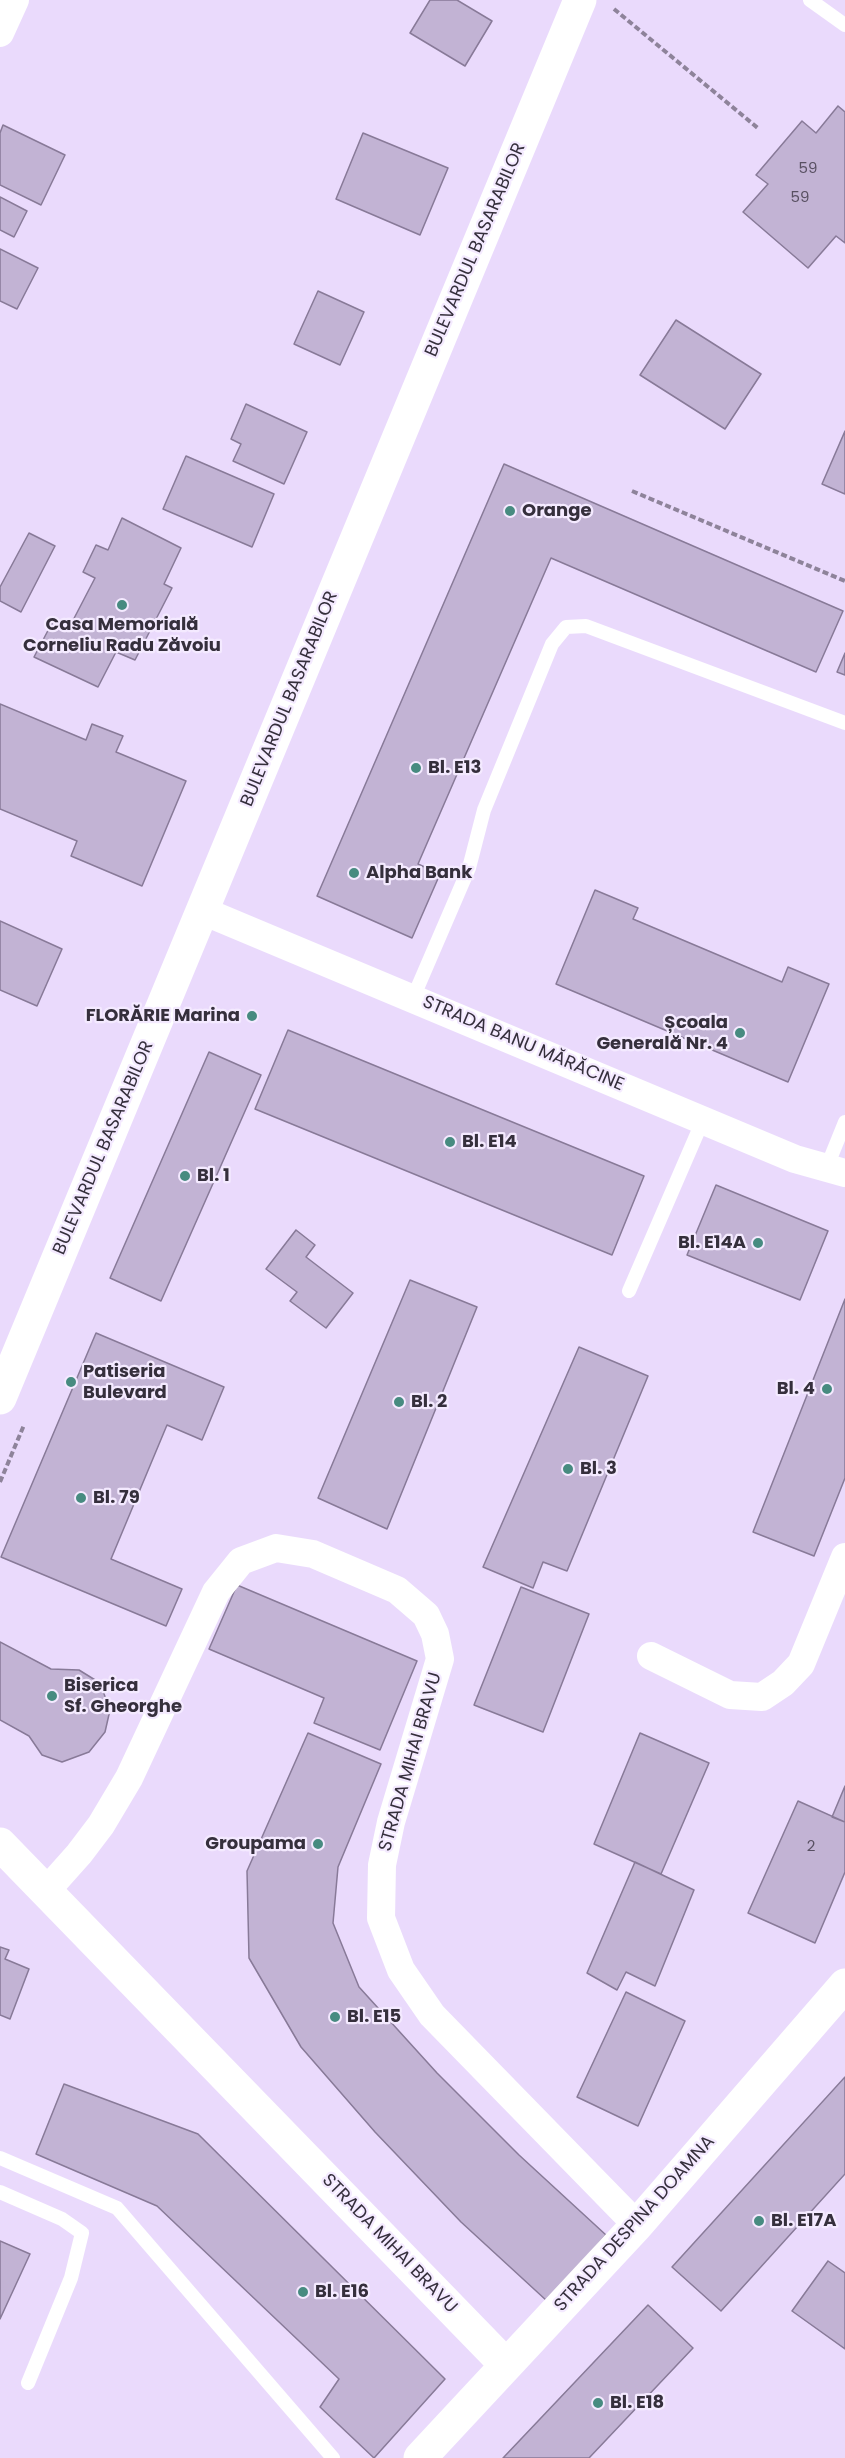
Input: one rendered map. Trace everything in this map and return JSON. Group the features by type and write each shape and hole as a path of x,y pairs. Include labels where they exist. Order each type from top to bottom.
{"main road":[{"name":"BULEVARDUL BASARABILOR","path":"0,1398 580,0"},
{"name":"STRADA MIHAI BRAVU","path":"0,1844 506,2365"},
{"name":"STRADA DESPINA DOAMNA","path":"420,2458 637,2225 845,1985"}],"street":[{"path":"0,33 15,0"},
{"name":"STRADA BANU MĂRĂCINE","path":"203,911 795,1159 835,1171"},
{"name":"STRADA MIHAI BRAVU","path":"46,1891 101,1825 124,1788 216,1592 241,1561 276,1548 313,1554 396,1590 426,1615 435,1634 440,1659 391,1822 382,1865 381,1918 401,1970 432,2015 637,2225"},
{"path":"651,1656 730,1695 762,1697 783,1683 801,1664 845,1557"}],"lane":[{"path":"810,0 845,25"},
{"path":"413,998 469,868 484,810 552,644 566,627 586,626 845,723"},
{"path":"629,1291 703,1120"},
{"path":"835,1171 845,1122"},
{"path":"0,2158 117,2208 333,2458"},
{"path":"0,2192 62,2218 82,2233 71,2278 28,2383"}],"path":[{"path":"614,9 759,129"},
{"path":"632,491 845,581"}],"building":[{"path":"430,0 457,0 492,21 465,66 410,33"},
{"path":"838,106 845,112 845,243 836,236 808,268 743,212 768,184 756,175 802,121 816,133"},
{"path":"3,125 65,155 41,205 0,185 0,133"},
{"path":"363,133 448,168 420,235 336,199"},
{"path":"0,197 27,211 14,237 0,230"},
{"path":"0,249 38,268 17,309 0,301"},
{"path":"318,291 364,312 340,365 294,344"},
{"path":"676,320 761,374 725,429 640,375"},
{"path":"246,404 307,432 284,484 233,461 241,444 231,439"},
{"path":"845,431 845,494 822,484"},
{"path":"186,456 274,494 252,547 163,509"},
{"name":"Bl. E13","path":"504,464 843,611 816,672 551,558 418,864 440,874 412,938 317,896"},
{"name":"Casa Memorială Corneliu Radu Zăvoiu","path":"122,518 181,548 164,584 172,588 135,660 116,652 98,687 34,657 53,621 69,628 95,578 83,572 96,545 108,550"},
{"path":"29,533 55,546 21,612 0,601 0,587"},
{"path":"845,653 845,675 837,672"},
{"path":"0,704 86,740 92,724 123,736 116,752 186,781 142,886 71,856 77,841 0,809"},
{"name":"Școala Generală Nr. 4","path":"595,890 638,908 633,919 782,982 788,967 829,984 788,1082 556,984"},
{"path":"0,921 62,949 37,1006 0,990"},
{"name":"Bl. E14","path":"288,1030 644,1176 612,1255 255,1109"},
{"name":"Bl. 1","path":"209,1052 261,1075 161,1301 110,1278"},
{"name":"Bl. E14A","path":"716,1185 828,1231 800,1300 687,1255"},
{"path":"296,1230 315,1245 306,1257 353,1293 326,1328 290,1301 297,1292 266,1269"},
{"name":"Bl. 2","path":"410,1280 477,1307 387,1529 318,1498"},
{"name":"Bl. 4","path":"845,1299 845,1478 814,1556 753,1532"},
{"name":"Bl. 79","path":"96,1333 224,1387 202,1440 167,1425 111,1559 182,1589 166,1626 1,1557"},
{"name":"Bl. 3","path":"579,1347 648,1376 567,1571 543,1562 533,1588 483,1567"},
{"path":"237,1585 417,1661 380,1750 314,1723 324,1698 209,1649"},
{"path":"521,1587 589,1614 543,1732 474,1705"},
{"name":"Biserica Sf. Gheorghe","path":"0,1642 51,1669 79,1670 100,1683 110,1710 105,1732 89,1752 62,1762 42,1755 29,1736 0,1720"},
{"name":"Bl. E15","path":"308,1733 381,1764 338,1867 333,1923 359,1987 437,2073 519,2155 606,2235 547,2301 461,2222 375,2132 301,2047 249,1958 247,1871"},
{"path":"640,1733 709,1763 661,1874 594,1844"},
{"path":"845,1786 845,1822 832,1817"},
{"path":"798,1801 845,1822 845,1872 815,1943 748,1913"},
{"path":"635,1862 694,1890 655,1986 626,1972 617,1990 587,1973"},
{"path":"0,1947 9,1950 5,1959 29,1969 10,2019 0,2015"},
{"path":"626,1992 685,2021 638,2126 577,2097"},
{"name":"Bl. E17A","path":"845,2077 845,2174 721,2311 672,2267"},
{"name":"Bl. E16","path":"64,2084 198,2134 445,2379 374,2458 320,2407 339,2379 157,2206 36,2154"},
{"path":"0,2241 30,2254 0,2319"},
{"path":"828,2261 845,2273 845,2349 792,2311"},
{"name":"Bl. E18","path":"648,2305 693,2348 589,2458 503,2458"}],"place":[{"name":"Orange","path":"510,511"},
{"name":"Casa Memorială Corneliu Radu Zăvoiu","path":"122,605"},
{"name":"Bl. E13","path":"416,768"},
{"name":"Alpha Bank","path":"354,873"},
{"name":"FLORĂRIE Marina","path":"252,1016"},
{"name":"Școala Generală Nr. 4","path":"740,1033"},
{"name":"Bl. E14","path":"450,1142"},
{"name":"Bl. 1","path":"185,1176"},
{"name":"Bl. E14A","path":"758,1243"},
{"name":"Patiseria Bulevard","path":"71,1382"},
{"name":"Bl. 4","path":"827,1389"},
{"name":"Bl. 2","path":"399,1402"},
{"name":"Bl. 3","path":"568,1469"},
{"name":"Bl. 79","path":"81,1498"},
{"name":"Biserica Sf. Gheorghe","path":"52,1696"},
{"name":"Groupama","path":"318,1844"},
{"name":"Bl. E15","path":"335,2017"},
{"name":"Bl. E17A","path":"759,2221"},
{"name":"Bl. E16","path":"303,2292"},
{"name":"Bl. E18","path":"598,2403"}]}
